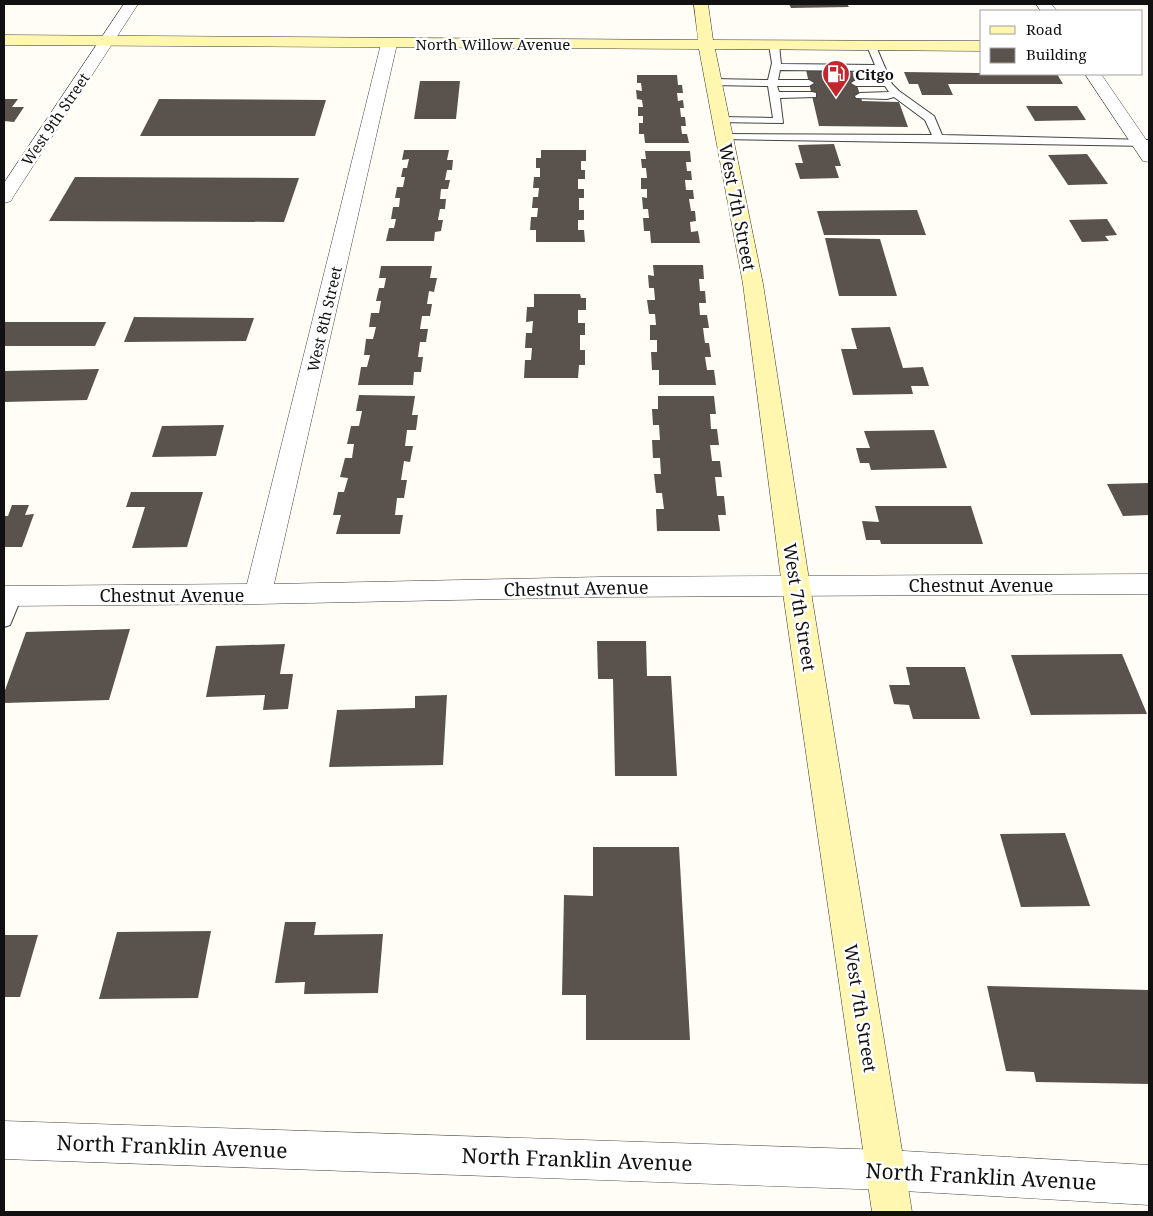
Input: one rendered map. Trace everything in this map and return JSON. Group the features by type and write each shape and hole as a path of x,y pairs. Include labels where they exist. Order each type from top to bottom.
{"street":[{"name":"West 9th Street","path":"4,196 132,4"},
{"name":"West 7th Street","path":"700,4 706,44 753,284 796,586 892,1212"},
{"name":"North Willow Avenue","path":"4,40 389,44 980,46"},
{"name":"West 8th Street","path":"258,594 389,44"},
{"path":"1094,75 1144,143 1149,157"},
{"name":"Chestnut Avenue","path":"9,596 258,594 450,589 1149,584"},
{"name":"North Franklin Avenue","path":"4,1140 886,1170 1149,1185"}],"lane":[{"path":"774,45 776,67 772,83 782,138"},
{"path":"872,46 888,83 896,93 930,118 938,138"},
{"path":"776,67 882,68"},
{"path":"714,82 809,83"},
{"path":"856,83 888,83"},
{"path":"860,96 887,96 896,93"},
{"path":"775,95 812,95"},
{"path":"723,129 779,121"},
{"path":"723,129 782,138 938,138 1144,143"},
{"path":"4,621 9,596"}],"building":[{"path":"789,4 847,4 849,7 791,8"},
{"name":"Citgo","path":"806,70 852,70 862,101 899,102 908,127 819,126"},
{"path":"904,72 980,73 980,75 1058,75 1063,84 948,84 953,95 922,95 918,84 909,84"},
{"path":"637,75 677,75 678,85 682,85 683,93 677,93 678,101 683,100 684,108 680,108 681,117 685,117 686,126 681,126 682,134 687,134 689,143 645,143 644,134 639,134 639,123 643,123 643,116 638,116 638,107 643,107 642,100 637,99 636,90 642,91 641,83 637,83"},
{"path":"420,81 460,81 456,119 414,119"},
{"path":"4,99 18,99 12,107 24,107 14,122 4,121"},
{"path":"159,99 326,100 315,136 140,136"},
{"path":"1026,106 1077,106 1086,120 1035,121"},
{"path":"834,144 841,166 835,166 839,178 800,179 795,163 803,163 798,145"},
{"path":"404,150 449,150 447,160 453,160 452,170 447,170 445,180 450,180 448,189 441,189 440,199 446,199 445,209 440,209 438,220 443,220 441,231 435,232 434,241 386,241 389,228 394,228 396,219 391,219 393,207 399,207 400,198 395,198 397,187 403,187 405,177 401,177 403,168 407,168 409,159 402,160"},
{"path":"541,150 586,150 586,161 581,161 581,170 585,170 585,179 578,179 578,189 584,189 584,198 579,198 579,210 584,210 584,220 578,220 578,230 584,230 585,242 536,242 536,230 530,230 531,217 537,217 538,208 532,208 533,197 538,197 539,188 533,188 534,177 540,177 540,168 536,168 536,158 541,158"},
{"path":"645,151 690,151 691,162 686,162 687,171 691,171 692,180 685,180 686,190 693,190 694,199 689,199 691,211 695,211 696,221 690,222 691,232 698,231 700,243 651,243 650,231 644,231 643,218 649,218 648,209 643,209 642,197 647,198 647,189 641,189 641,178 647,178 646,168 642,168 641,159 646,159"},
{"path":"1087,154 1108,184 1068,185 1048,155"},
{"path":"75,177 299,178 284,222 49,221"},
{"path":"917,210 926,235 824,235 817,211"},
{"path":"1107,219 1117,235 1105,236 1109,241 1082,242 1069,220"},
{"path":"825,238 880,239 897,296 839,296"},
{"path":"653,265 703,265 704,279 699,279 700,291 705,291 706,303 699,303 700,315 707,315 709,328 703,328 705,343 709,343 711,357 705,357 707,370 714,370 716,385 659,385 659,370 652,370 651,352 657,352 657,340 650,340 650,325 656,325 655,314 649,314 647,300 655,300 654,288 649,288 648,275 654,276"},
{"path":"381,266 432,266 430,278 437,278 434,292 429,291 427,304 432,304 430,316 422,316 420,329 428,329 426,342 420,342 418,357 423,357 421,372 414,372 413,385 358,385 361,367 367,367 370,355 364,355 366,339 373,339 376,327 369,327 371,313 379,313 381,301 376,301 379,288 384,288 386,278 379,278"},
{"path":"534,294 580,294 581,298 586,298 586,310 578,310 578,323 585,323 585,335 580,335 580,350 585,350 585,365 579,365 578,378 524,378 525,360 531,360 532,348 525,348 526,333 532,333 533,321 526,322 527,307 534,307"},
{"path":"134,317 254,318 246,341 124,342"},
{"path":"4,322 106,322 95,346 4,346"},
{"path":"890,327 903,368 923,367 929,386 911,386 913,394 853,395 841,349 857,349 851,328"},
{"path":"99,369 87,400 4,402 4,371"},
{"path":"359,395 415,396 412,415 418,415 416,430 407,430 405,446 413,446 410,462 404,461 401,480 407,480 404,498 397,498 395,515 403,515 400,534 336,534 341,515 333,515 338,492 344,492 348,478 340,477 345,458 352,458 354,444 347,444 351,426 359,426 362,411 356,411"},
{"path":"658,396 714,396 716,414 710,414 711,429 717,429 719,445 710,445 712,461 720,461 722,477 715,477 717,496 724,496 726,515 718,515 720,531 657,531 656,509 664,509 662,493 656,493 654,474 661,474 660,458 653,458 652,440 660,440 659,425 653,425 652,409 658,409"},
{"path":"224,425 216,456 152,457 162,426"},
{"path":"934,430 947,468 871,470 869,463 860,463 856,448 870,448 864,431"},
{"path":"1149,483 1149,515 1123,516 1107,484"},
{"path":"131,492 203,492 187,547 132,548 145,507 126,507"},
{"path":"12,505 29,505 25,515 34,514 22,547 4,547 4,516 8,516"},
{"path":"875,506 971,506 983,544 881,544 880,540 866,540 862,521 879,522"},
{"path":"130,629 109,700 4,703 4,693 26,632"},
{"path":"597,641 646,641 647,676 671,676 677,776 615,776 613,679 598,679"},
{"path":"285,644 280,674 293,674 288,709 263,710 265,695 206,697 216,646"},
{"path":"1122,654 1147,714 1031,715 1011,655"},
{"path":"906,667 965,667 980,719 913,719 909,705 894,704 889,685 910,685"},
{"path":"447,695 443,765 329,767 337,710 415,708 415,696"},
{"path":"1065,833 1090,906 1021,907 1000,834"},
{"path":"593,847 679,847 690,1040 586,1040 586,995 562,995 564,895 593,896"},
{"path":"285,922 316,922 314,935 383,934 378,993 304,994 305,982 275,983"},
{"path":"211,931 198,998 99,999 117,932"},
{"path":"4,935 38,935 20,997 4,997"},
{"path":"987,986 1149,990 1149,1084 1036,1082 1034,1072 1006,1071"}],"place":[{"name":"Citgo","path":"836,98"}]}
